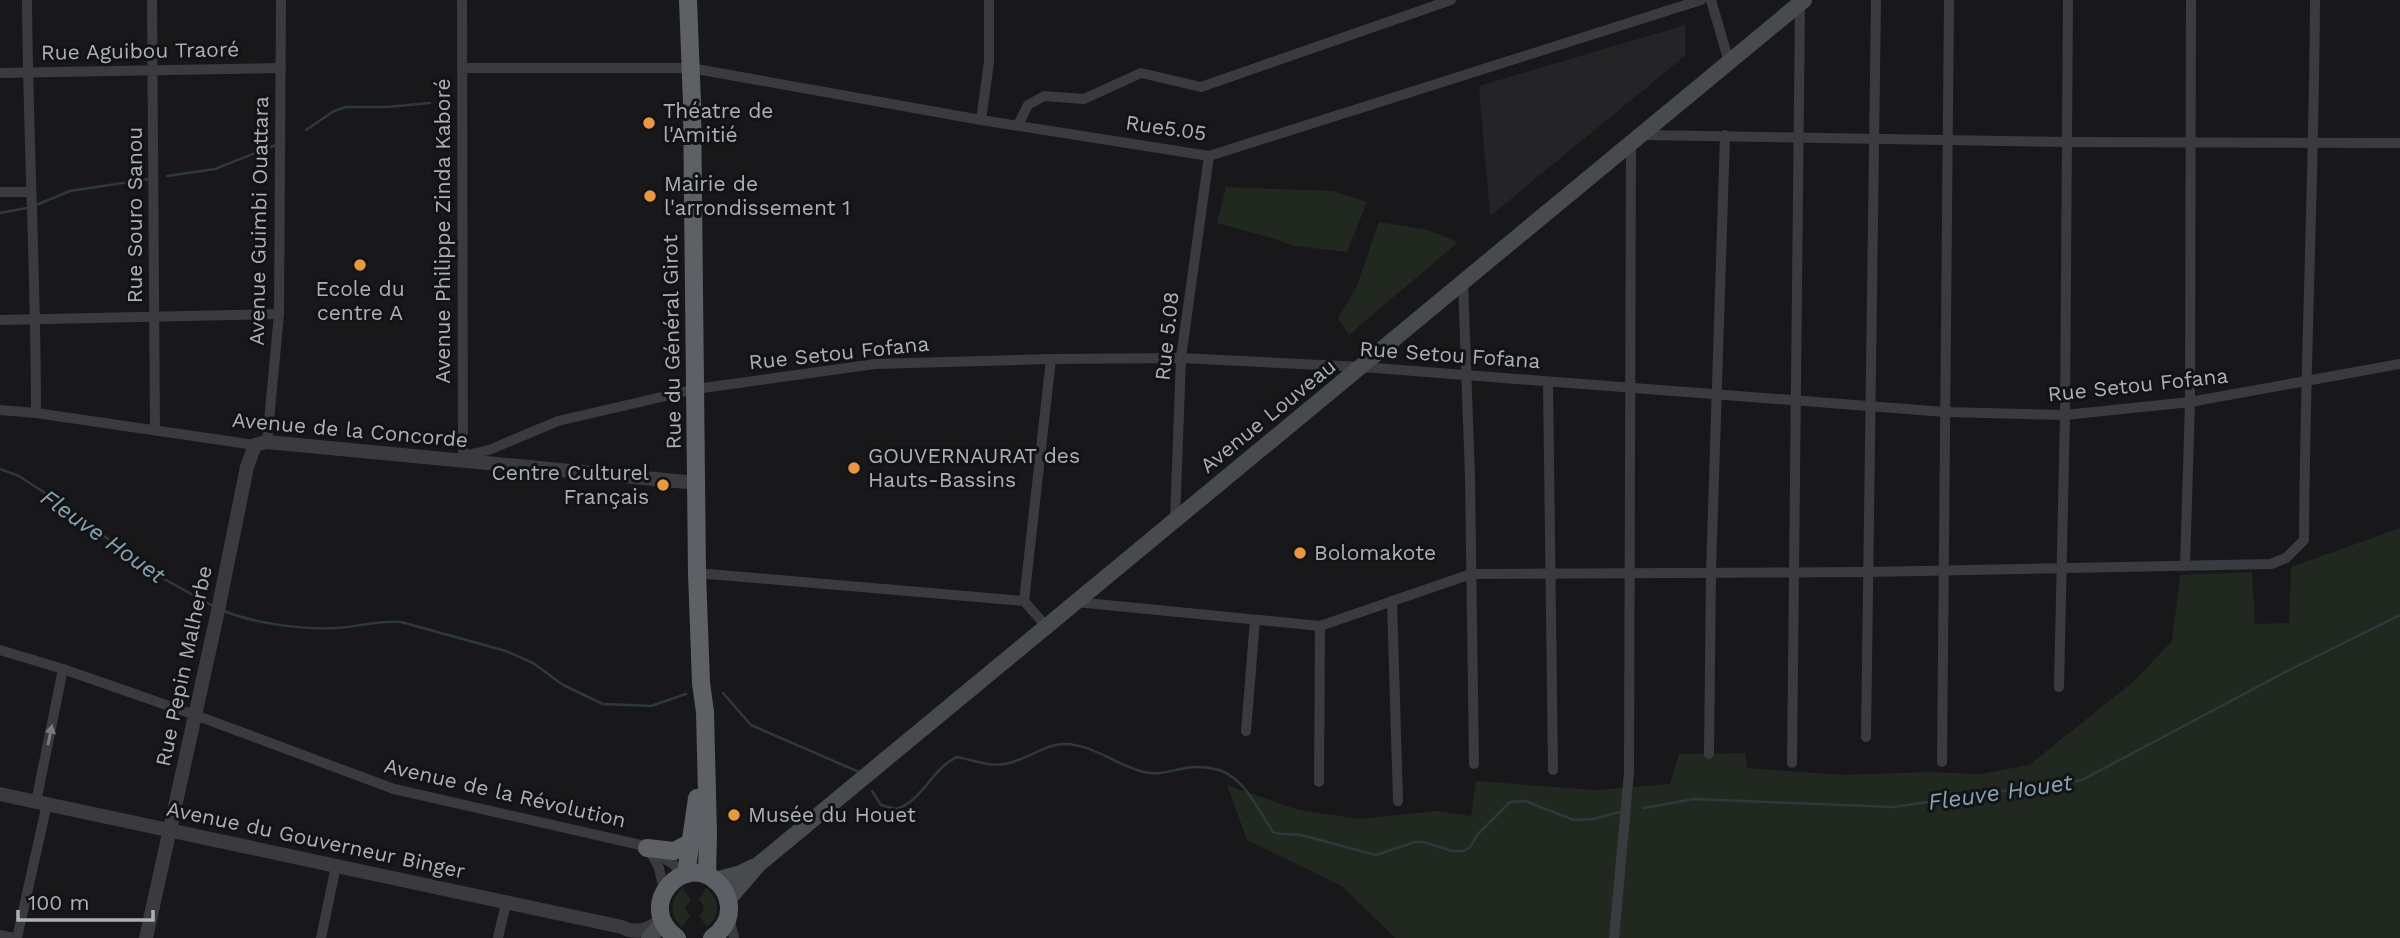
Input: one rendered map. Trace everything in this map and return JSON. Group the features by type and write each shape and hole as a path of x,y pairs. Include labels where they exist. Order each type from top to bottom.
{"highway":[{"name":"Rue du Général Girot","path":"688,0 701,683"},
{"path":"685,874 697,805 697,713 701,683"},
{"path":"701,683 705,712 711,878"},
{"path":"646,847 674,851 690,843"},
{"path":"677,938 656,924 664,890 685,874 697,873 711,878 723,889 728,907 724,926 712,938"}],"main road":[{"name":"Avenue Louveau","path":"711,878 741,873 759,864 1802,1"},
{"name":"Avenue Louveau","path":"728,907 759,864"}],"street":[{"path":"27,0 36,413"},
{"name":"Rue Souro Sanou","path":"152,0 155,430"},
{"name":"Avenue Guimbi Ouattara","path":"261,444 279,314 281,0"},
{"name":"Avenue Philippe Zinda Kaboré","path":"462,0 463,459"},
{"path":"981,120 989,62 989,0"},
{"path":"1018,125 1028,105 1037,98 1054,95 1084,99 1141,73 1200,87 1451,0"},
{"name":"Rue5.05","path":"461,68 691,68 981,120 1209,156 1701,0"},
{"path":"1711,0 1729,62"},
{"path":"1866,737 1876,0"},
{"path":"1942,762 1949,0"},
{"path":"2059,687 2066,415 2068,0"},
{"path":"2185,566 2190,402 2191,0"},
{"path":"1076,602 1320,626 1471,574 1868,572 2279,562 2304,540 2305,380 2314,142 2315,0"},
{"path":"1792,763 1798,138 1802,1"},
{"name":"Rue Aguibou Traoré","path":"0,73 281,68"},
{"path":"1614,938 1629,772 1630,388 1636,139 1725,135 2067,142 2400,143"},
{"path":"1709,754 1711,572 1725,135"},
{"name":"Rue 5.08","path":"1175,521 1181,358 1209,156"},
{"path":"0,192 31,196"},
{"path":"1463,282 1474,764"},
{"path":"0,320 279,314"},
{"name":"Rue Setou Fofana","path":"463,459 558,422 696,389 875,364 1181,358 1362,367 1945,412 2066,415 2190,402 2400,364"},
{"path":"1024,601 1051,359"},
{"path":"1548,382 1553,770"},
{"name":"Avenue de la Concorde","path":"0,410 261,444 463,459 696,483"},
{"name":"Rue Pepin Malherbe","path":"146,938 247,467 261,444"},
{"path":"697,573 1024,601 1046,626"},
{"path":"1392,601 1398,801"},
{"path":"1246,731 1255,620"},
{"path":"1319,782 1320,626"},
{"name":"Avenue de la Révolution","path":"0,650 64,669 195,715 394,789 646,847 685,874"},
{"path":"0,935 15,938 64,669"},
{"name":"Avenue du Gouverneur Binger","path":"0,794 506,902 629,931 641,931 656,924"},
{"name":"Avenue de la Révolution","path":"646,847 659,868 664,890"},
{"path":"321,938 336,866"},
{"path":"498,938 506,902"},
{"path":"728,907 734,938"},
{"path":"622,928 646,919 656,924"}],"shaded area":[{"path":"1685,25 1685,56 1490,216 1479,86"},
{"path":"1226,187 1333,191 1367,202 1347,252 1294,246 1217,223"},
{"path":"1379,222 1428,230 1458,242 1349,335 1338,318 1356,288"},
{"path":"2400,528 2400,938 1395,938 1342,886 1247,840 1227,785 1299,810 1360,819 1435,811 1471,816 1476,781 1595,790 1670,784 1679,754 1745,753 1747,768 1844,775 1927,772 1981,774 2029,765 2135,680 2172,641 2180,575 2252,572 2255,624 2289,623 2291,567"},
{"path":"683,888 691,900 685,908 690,916 682,927 672,907 675,897"},
{"path":"706,888 714,897 717,907 715,917 707,927 699,916 704,906 699,899"}],"waterway":[{"path":"306,130 334,111 346,107 430,103"},
{"path":"167,176 215,169 278,144"},
{"path":"34,206 70,191 149,179"},
{"path":"0,213 27,208"},
{"name":"Fleuve Houet","path":"0,469 19,476 51,497 107,538 126,558 213,606"},
{"name":"Fleuve Houet","path":"222,610 262,622 309,628 401,622 506,651 533,663 563,685 603,704 651,706 686,694"},
{"name":"Fleuve Houet","path":"1644,808 1694,799 1893,807 2082,780 2291,669 2400,615"},
{"name":"Fleuve Houet","path":"723,693 751,725 859,772"},
{"name":"Fleuve Houet","path":"872,791 881,805 896,809 913,799 948,762 957,757 1002,764 1016,761 1050,746 1064,744 1095,751 1134,769 1150,773 1204,767 1218,770 1240,783 1273,832 1301,835 1376,855 1415,842 1424,842 1452,851 1464,851 1510,802 1525,801 1574,820 1594,819 1619,812"}],"place":[{"name":"Théatre de l'Amitié","path":"649,123"},
{"name":"Mairie de l'arrondissement 1","path":"650,196"},
{"name":"Ecole du centre A","path":"360,265"},
{"name":"GOUVERNAURAT des Hauts-Bassins","path":"854,468"},
{"name":"Centre Culturel Français","path":"663,485"},
{"name":"Bolomakote","path":"1300,553"},
{"name":"Musée du Houet","path":"734,815"}]}
